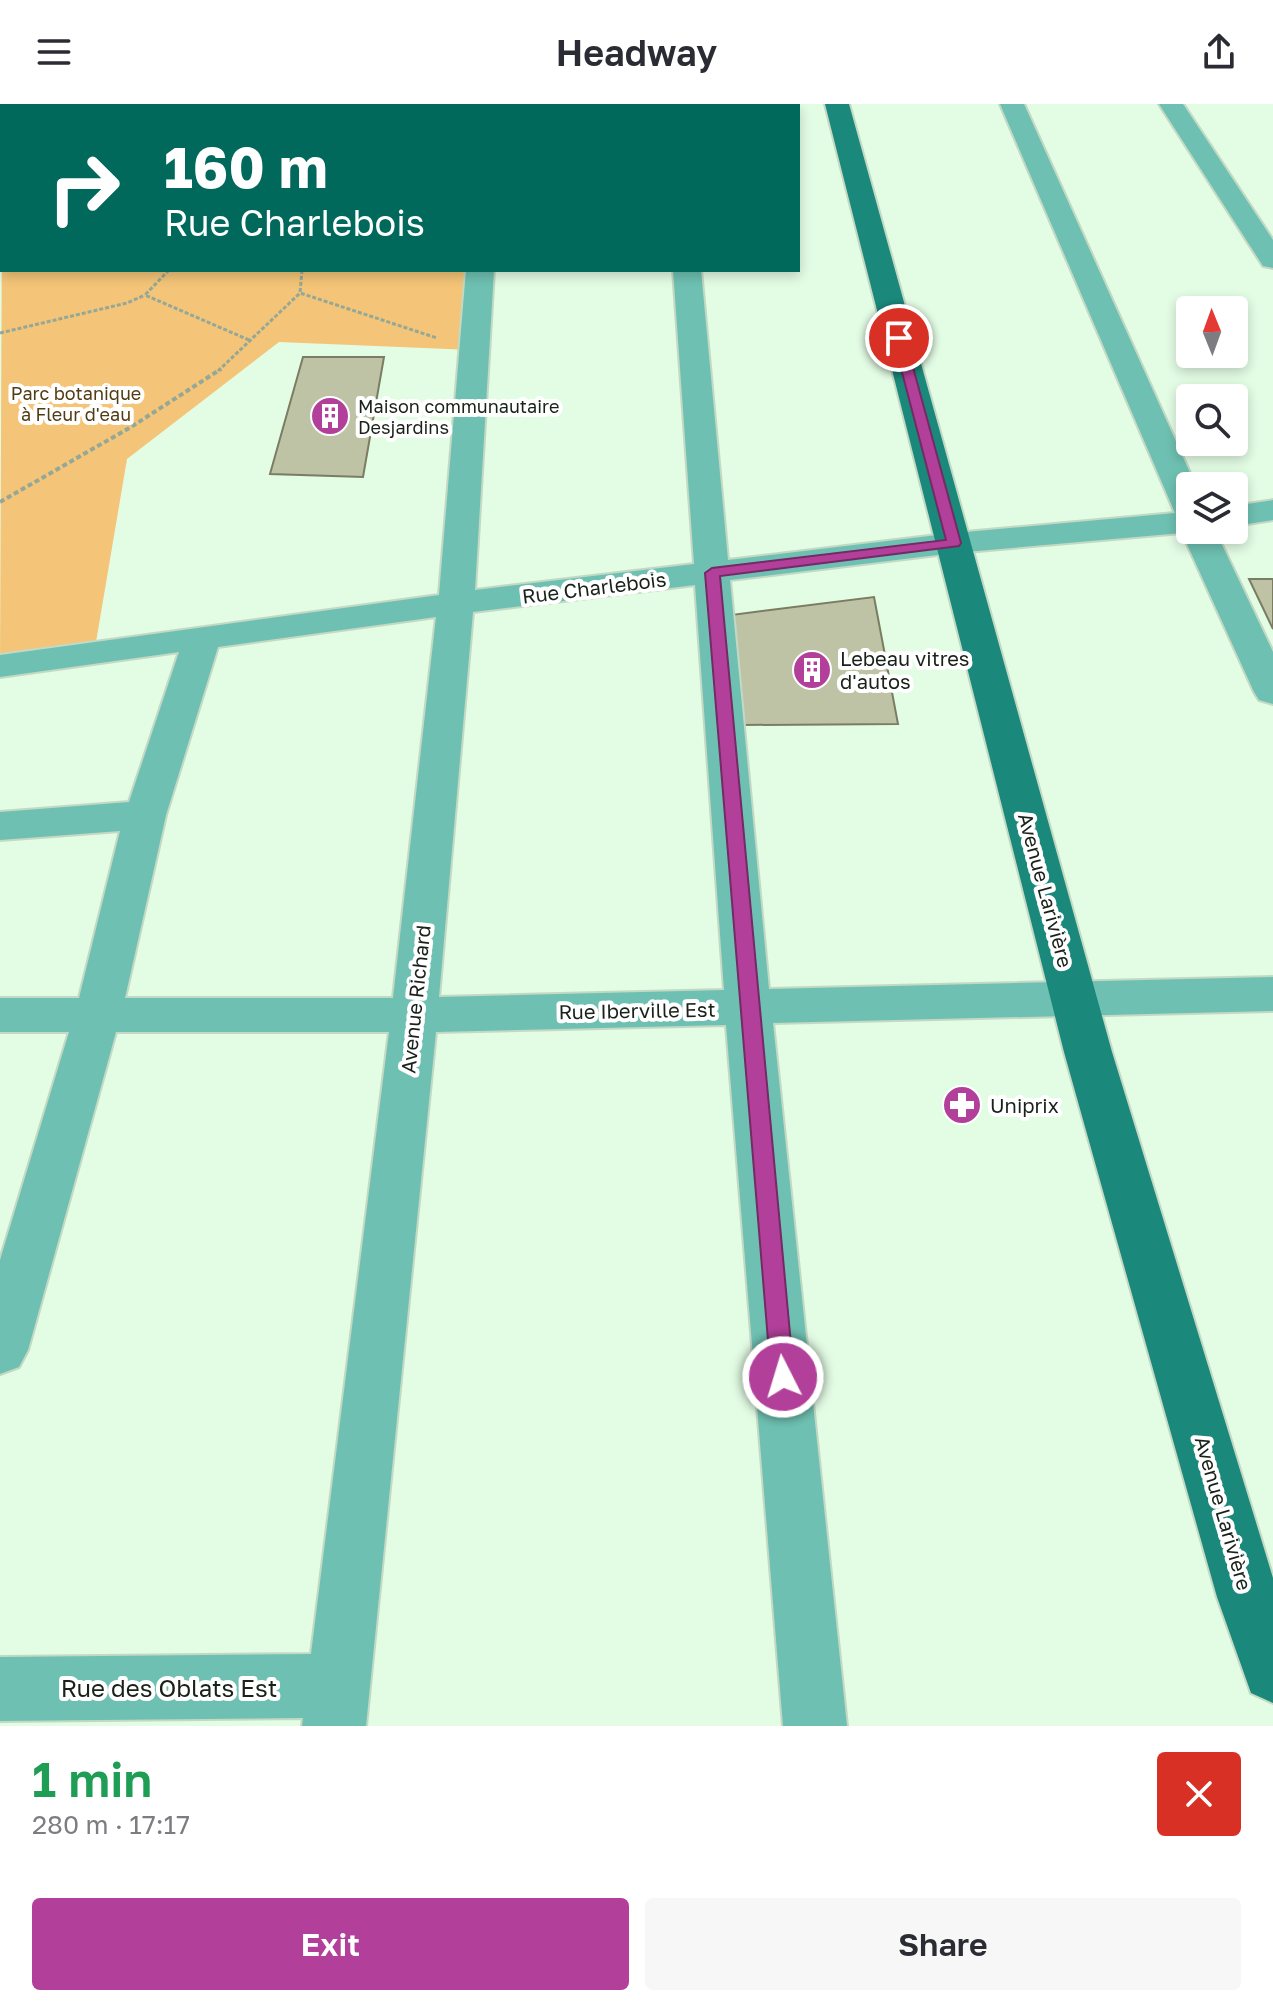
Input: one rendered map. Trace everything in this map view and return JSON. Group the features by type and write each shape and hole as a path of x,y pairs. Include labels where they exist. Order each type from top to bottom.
{"main road":[{"name":"Avenue Larivière","path":"837,104 1075,998 1248,1597 1273,1671"}],"street":[{"path":"1012,104 1176,479"},
{"path":"1171,104 1273,260"},
{"name":"Avenue Richard","path":"336,1706 414,1015 456,603 480,272"},
{"path":"687,272 748,1008 815,1726"},
{"path":"1248,514 1273,510"},
{"name":"Rue Charlebois","path":"0,666 456,603 954,543 1176,523"},
{"path":"1204,544 1273,692"},
{"path":"2,1338 98,1014 145,815 203,636"},
{"path":"0,826 145,815"},
{"name":"Rue Iberville Est","path":"0,1015 414,1015 1273,994"},
{"name":"Rue des Oblats Est","path":"0,1689 336,1706"}],"path":[{"path":"0,333 127,303 145,295 167,272"},
{"path":"0,502 131,427 219,370 300,293 302,272"},
{"path":"300,293 472,350"},
{"path":"145,295 249,340"}],"green space":[{"name":"Parc botanique à Fleur d'eau","path":"2,272 480,272 472,350 279,342 127,459 94,654 0,666"}],"building":[{"name":"Maison communautaire Desjardins","path":"303,357 384,357 363,477 270,474"},
{"path":"1249,579 1273,579 1273,629"},
{"name":"Lebeau vitres d'autos","path":"874,597 898,724 743,725 731,615"}],"place":[{"name":"Maison communautaire Desjardins","path":"330,416"},
{"name":"Lebeau vitres d'autos","path":"812,670"},
{"name":"Uniprix","path":"962,1105"}],"route":[{"path":"783,1377 748,1008 712,573 954,543 899,338"}]}
